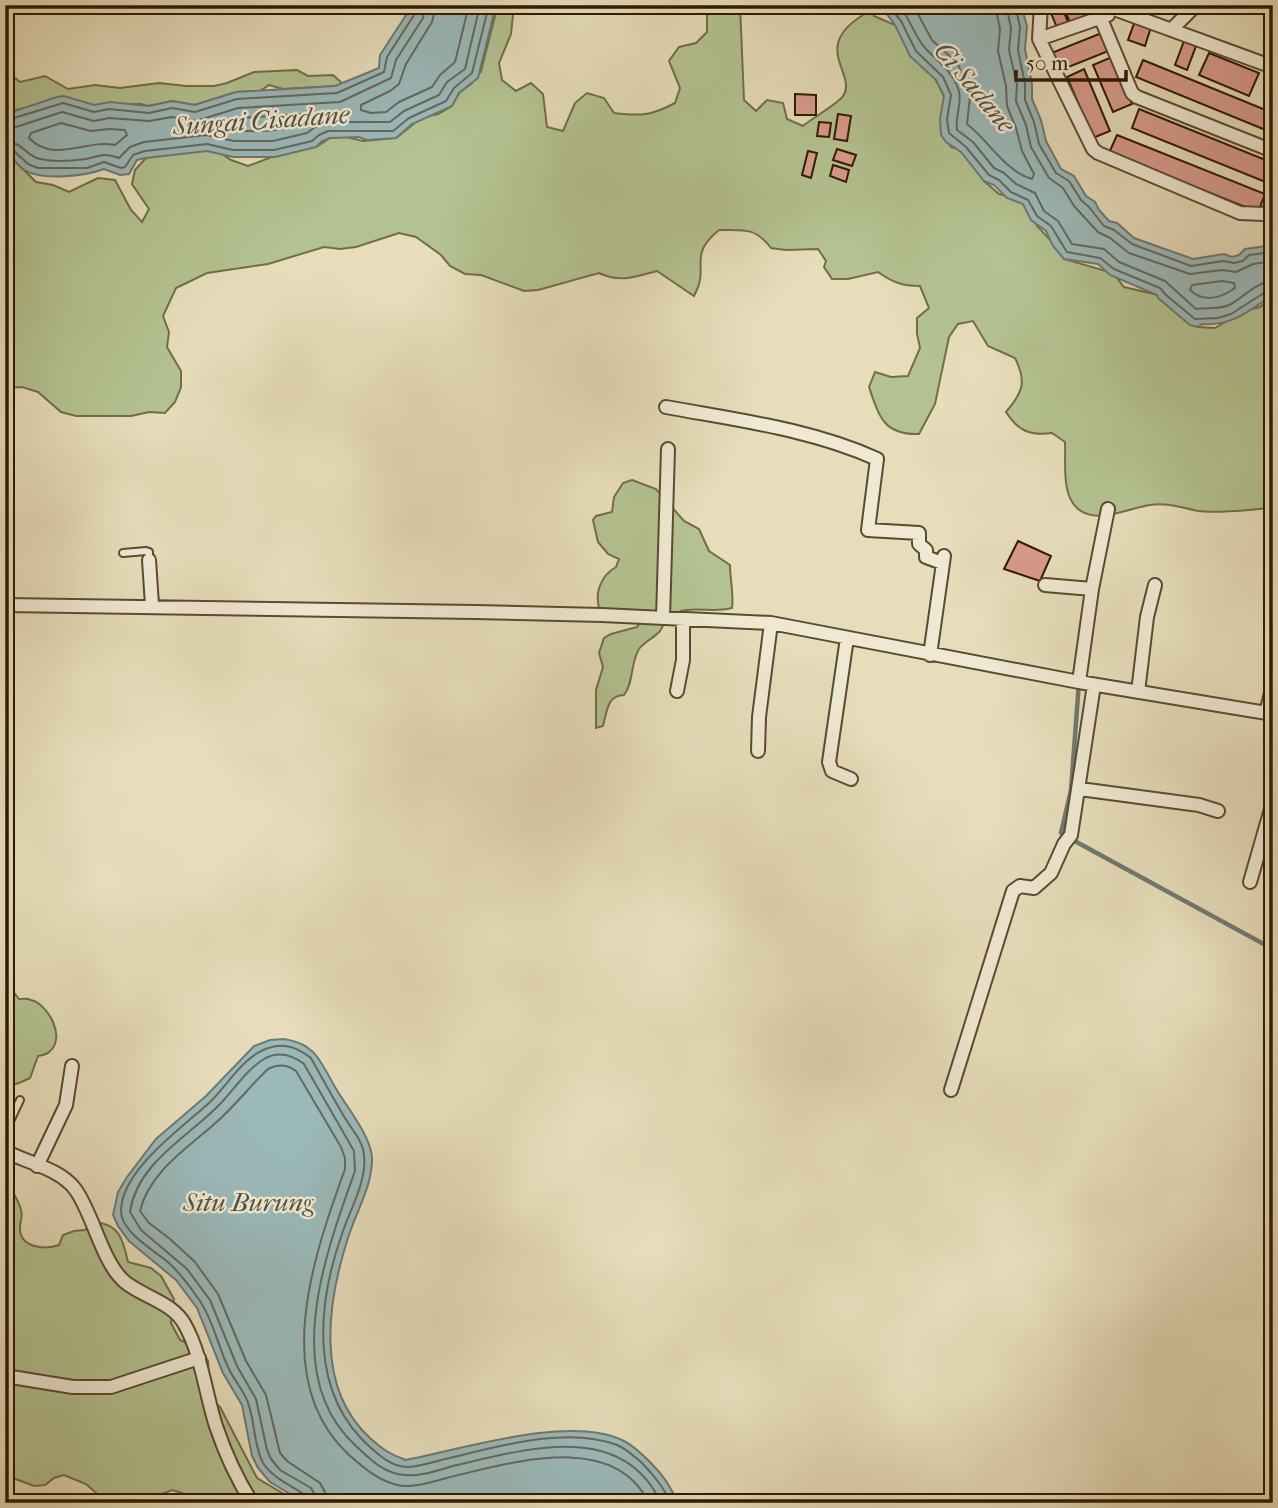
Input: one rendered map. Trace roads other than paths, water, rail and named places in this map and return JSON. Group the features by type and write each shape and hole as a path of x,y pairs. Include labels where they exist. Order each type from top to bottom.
{"street":[{"path":"1041,5 1039,39 1093,149 1240,213 1264,214 1273,208"},
{"path":"1171,30 1196,5"},
{"path":"1039,39 1101,19 1116,7 1273,67"},
{"path":"1101,19 1132,93 1137,97 1273,150"},
{"path":"666,407 758,423 812,437 877,459 868,530 919,533 919,546 926,550 926,557 943,559 930,655"},
{"path":"663,618 668,449"},
{"path":"1079,682 1092,589 1108,509"},
{"path":"149,560 152,598"},
{"path":"1045,585 1092,589"},
{"path":"1138,692 1147,617 1155,585"},
{"path":"5,605 152,598 771,623 1094,685 1269,713 1273,685"},
{"path":"677,691 683,660 684,619"},
{"path":"758,751 759,717 771,623"},
{"path":"847,638 829,762 832,771 851,779"},
{"path":"951,1090 1013,891 1020,886 1034,888 1051,873 1071,835 1094,685"},
{"path":"1080,789 1199,805 1218,811"},
{"path":"1250,882 1273,802"},
{"path":"37,1166 66,1105 72,1066"},
{"path":"5,1151 62,1177 74,1188 117,1273 125,1282 172,1310 184,1322 199,1358 216,1426 231,1464 252,1503"},
{"path":"5,1376 73,1387 111,1387 199,1358"}],"lane":[{"path":"123,553 146,551 149,552 149,560"},
{"path":"5,1132 20,1100"}],"water":[{"name":"Sungai Cisadane","path":"410,5 496,5 478,78 459,93 452,106 412,124 396,138 330,138 316,147 275,157 233,157 207,151 146,158 137,160 129,174 120,175 104,169 86,174 42,175 24,170 12,158 5,158 5,109 12,112 57,97 64,96 94,105 110,102 149,106 172,101 195,105 236,92 335,86 379,68 380,55"},
{"name":"Ci Sadane","path":"880,5 1021,5 1027,26 1025,49 1032,99 1046,141 1061,169 1074,176 1086,196 1095,202 1109,221 1117,223 1134,238 1193,259 1224,254 1232,257 1245,249 1273,245 1273,295 1231,320 1202,324 1198,327 1190,325 1157,295 1110,275 1098,264 1064,259 1053,246 1046,231 1031,220 1023,204 1007,198 994,185 984,181 961,152 946,142 941,135 940,119 944,96 936,80 910,56 895,25"},
{"name":"Situ Burung","path":"284,1039 303,1045 316,1055 362,1130 372,1157 367,1188 341,1263 331,1317 333,1370 340,1395 352,1418 379,1445 406,1460 515,1436 573,1431 600,1433 622,1440 641,1454 663,1477 677,1503 305,1503 270,1482 258,1468 252,1456 242,1405 223,1373 197,1308 176,1280 129,1241 113,1215 118,1192 156,1139 206,1096 254,1046 270,1040"}],"waterway":[{"path":"1067,837 1061,833 1071,790 1079,682"},
{"path":"1071,839 1273,949"}]}
